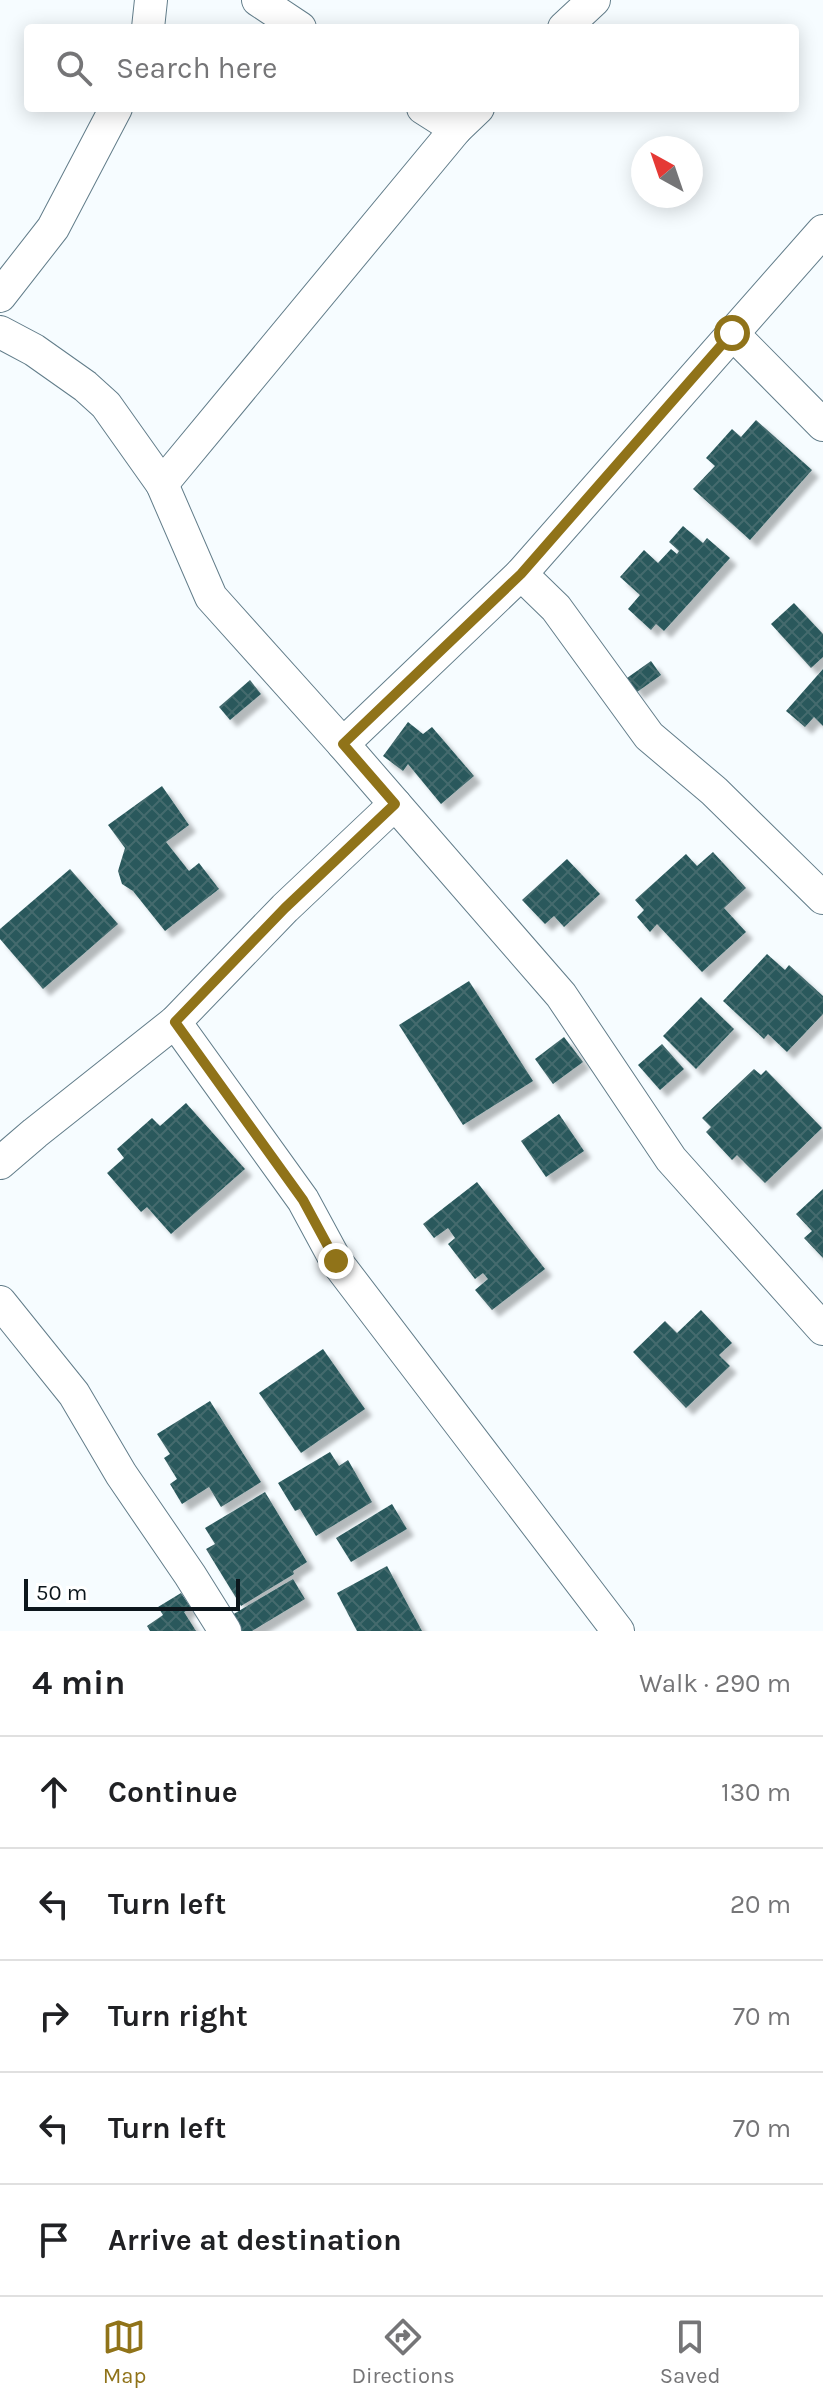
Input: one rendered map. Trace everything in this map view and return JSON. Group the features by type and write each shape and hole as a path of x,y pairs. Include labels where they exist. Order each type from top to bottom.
{"street":[{"path":"148,24 151,0"},
{"path":"258,0 294,24"},
{"path":"568,24 594,0"},
{"path":"0,296 53,228 114,112"},
{"path":"162,484 467,118 441,112"},
{"path":"343,744 521,574 823,231"},
{"path":"0,332 47,359 106,405 162,484 211,597 561,995 671,1159 823,1329"},
{"path":"732,333 823,425"},
{"path":"521,574 556,608 649,736 714,791 823,898"},
{"path":"0,1163 175,1022 285,908 395,804"},
{"path":"175,1022 303,1200 336,1261 618,1631"},
{"path":"0,1302 74,1394 121,1474 225,1631"}],"building":[{"path":"756,420 812,470 750,540 693,489 715,466 706,458 732,429 741,437"},
{"path":"683,526 703,543 707,538 730,558 664,631 656,624 651,630 628,609 640,595 620,577 644,550 658,563 671,549 677,554 679,551 669,542"},
{"path":"794,603 823,634 823,657 811,668 771,624"},
{"path":"651,661 661,675 637,692 627,678"},
{"path":"823,669 823,726 814,717 805,727 786,711"},
{"path":"250,680 261,694 230,720 219,707"},
{"path":"408,722 423,734 432,727 474,776 441,804 408,764 403,771 383,756"},
{"path":"162,786 189,825 166,842 189,871 199,863 219,889 165,931 133,891 122,884 118,871 125,848 108,825"},
{"path":"713,852 746,888 724,908 746,932 702,972 657,924 650,932 637,917 644,910 635,900 686,854 697,866"},
{"path":"567,859 600,894 564,927 554,916 545,924 522,900"},
{"path":"70,869 118,924 43,989 0,939 0,929"},
{"path":"767,954 785,970 789,965 823,996 823,1014 787,1052 768,1034 764,1039 723,1001"},
{"path":"469,981 533,1081 463,1125 399,1025"},
{"path":"701,997 734,1029 696,1069 663,1036"},
{"path":"564,1037 583,1062 553,1084 535,1059"},
{"path":"662,1044 684,1069 660,1090 638,1065"},
{"path":"754,1069 761,1075 766,1070 822,1128 765,1183 737,1155 732,1160 706,1132 711,1127 702,1118"},
{"path":"186,1103 245,1169 171,1234 147,1207 141,1212 107,1173 124,1158 117,1149 152,1118 160,1126"},
{"path":"559,1114 584,1151 546,1177 521,1141"},
{"path":"477,1182 545,1269 492,1310 475,1290 488,1279 483,1273 475,1279 448,1244 455,1238 448,1228 434,1238 423,1224"},
{"path":"823,1189 823,1258 804,1238 812,1231 796,1214"},
{"path":"701,1310 732,1343 719,1355 730,1366 686,1408 633,1352 665,1321 677,1333"},
{"path":"323,1349 365,1409 301,1453 259,1393"},
{"path":"210,1401 261,1482 221,1507 209,1487 182,1504 170,1484 177,1479 164,1458 170,1454 157,1434"},
{"path":"330,1452 339,1466 348,1460 372,1502 316,1536 300,1509 295,1511 278,1483"},
{"path":"265,1492 307,1562 293,1571 294,1574 241,1606 206,1549 215,1544 205,1528"},
{"path":"392,1504 407,1529 351,1562 336,1538"},
{"path":"387,1566 422,1631 357,1631 337,1593"},
{"path":"293,1579 305,1599 252,1631 242,1631 232,1615"},
{"path":"181,1593 191,1608 184,1612 196,1631 150,1631 147,1626 163,1615 158,1607"}],"route":[{"path":"336,1261 303,1200 175,1022 285,908 395,804 343,744 521,574 732,333"}]}
